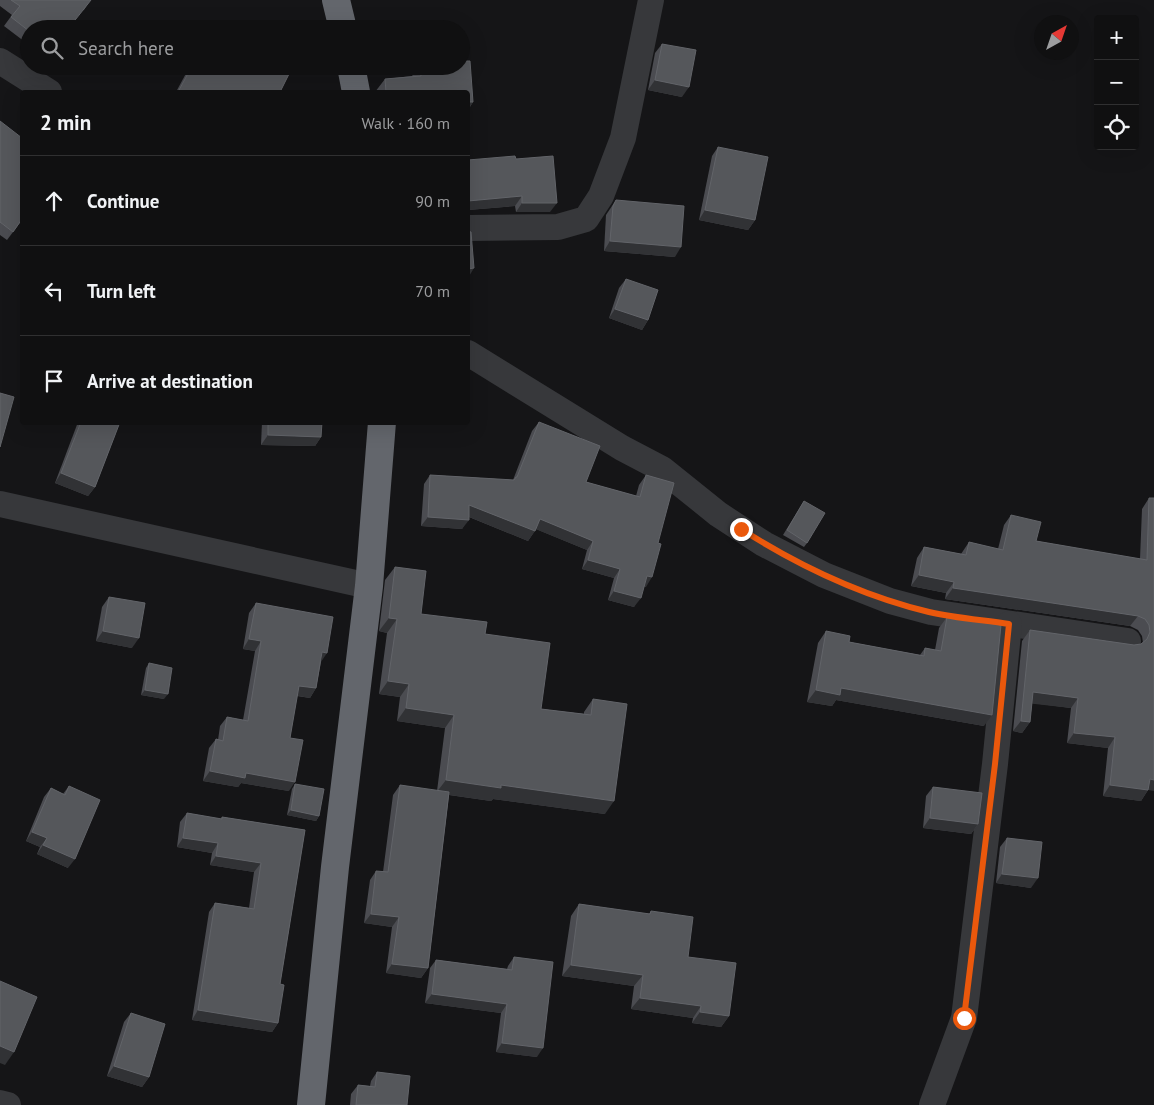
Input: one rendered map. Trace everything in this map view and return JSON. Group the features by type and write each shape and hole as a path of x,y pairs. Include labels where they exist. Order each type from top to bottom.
{"highway":[{"path":"336,0 341,20"},
{"path":"353,75 356,90"},
{"path":"311,1105 335,868 369,586 382,425"}],"street":[{"path":"470,228 558,227 586,219 601,196 623,138 651,0"},
{"path":"0,61 20,74"},
{"path":"22,75 46,90"},
{"path":"470,354 622,448 662,469 718,514 764,544 824,575 890,601 931,612 1128,641"},
{"path":"0,504 369,586"},
{"path":"932,1105 964,1018 995,764 1009,624"},
{"path":"0,1103 8,1105"}],"building":[{"path":"11,0 91,0 75,20 20,20 20,24 11,17 20,6"},
{"path":"662,44 696,50 689,87 655,80"},
{"path":"470,61 473,102 470,102 470,90 386,90 385,79 470,75"},
{"path":"187,75 288,75 281,90 179,90"},
{"path":"0,121 20,136 20,222 13,232 0,222"},
{"path":"718,147 768,157 755,220 705,210"},
{"path":"515,156 516,159 553,156 557,203 522,203 522,196 470,201 470,160"},
{"path":"616,200 684,206 681,247 610,241 613,206"},
{"path":"470,232 471,232 474,268 470,269"},
{"path":"626,279 658,290 648,320 615,309"},
{"path":"0,393 14,397 0,447"},
{"path":"539,422 600,446 586,482 640,497 646,475 674,483 658,543 661,544 652,577 647,576 641,598 614,591 620,569 588,560 593,541 540,519 535,531 469,505 469,520 428,517 430,475 514,480 517,477"},
{"path":"80,425 119,425 95,487 61,473"},
{"path":"268,425 322,425 321,437 268,435"},
{"path":"1149,498 1154,498 1154,780 1150,779 1148,790 1110,785 1115,737 1074,733 1078,698 1033,692 1030,722 1021,721 1030,630 1134,645 1141,644 1147,639 1150,632 1149,625 1145,619 1138,616 953,588 954,582 919,575 924,547 966,555 969,542 1003,550 1011,515 1041,522 1036,541 1147,560"},
{"path":"804,501 825,513 807,543 787,530"},
{"path":"395,567 426,571 421,614 487,622 485,634 550,643 541,709 591,715 593,699 627,704 614,801 501,785 501,788 446,780 454,715 406,708 409,684 388,681 397,619 389,618"},
{"path":"109,597 145,603 139,638 103,631"},
{"path":"256,603 333,617 327,653 322,652 316,688 299,686 290,738 303,740 295,782 246,773 245,778 210,771 216,739 223,741 227,717 248,721 261,641 249,639"},
{"path":"947,617 1001,625 992,715 841,688 840,695 816,690 826,631 850,636 849,642 924,656 925,648 941,651"},
{"path":"149,663 172,668 168,694 145,690"},
{"path":"295,784 324,789 319,816 291,810"},
{"path":"400,785 449,792 428,968 392,964 399,917 371,914 376,871 388,872"},
{"path":"69,786 100,800 75,859 43,845 47,838 32,832 51,788 65,795"},
{"path":"933,787 982,793 978,824 930,818"},
{"path":"187,813 305,830 280,984 284,985 278,1023 198,1010 215,903 254,909 261,863 216,856 218,843 183,838"},
{"path":"1007,838 1042,842 1038,878 1002,874"},
{"path":"579,904 650,914 651,911 693,917 688,957 736,963 729,1016 700,1012 701,1006 640,998 643,975 571,965"},
{"path":"514,957 553,962 543,1048 502,1043 507,1004 432,994 436,960 512,970"},
{"path":"0,981 37,997 14,1052 0,1046"},
{"path":"131,1013 165,1024 149,1077 114,1066"},
{"path":"377,1072 410,1076 407,1105 356,1105 358,1085 375,1087"}],"route":[{"path":"741,529 764,544 824,575 890,601 931,612 1009,624 995,764 964,1018"}]}
